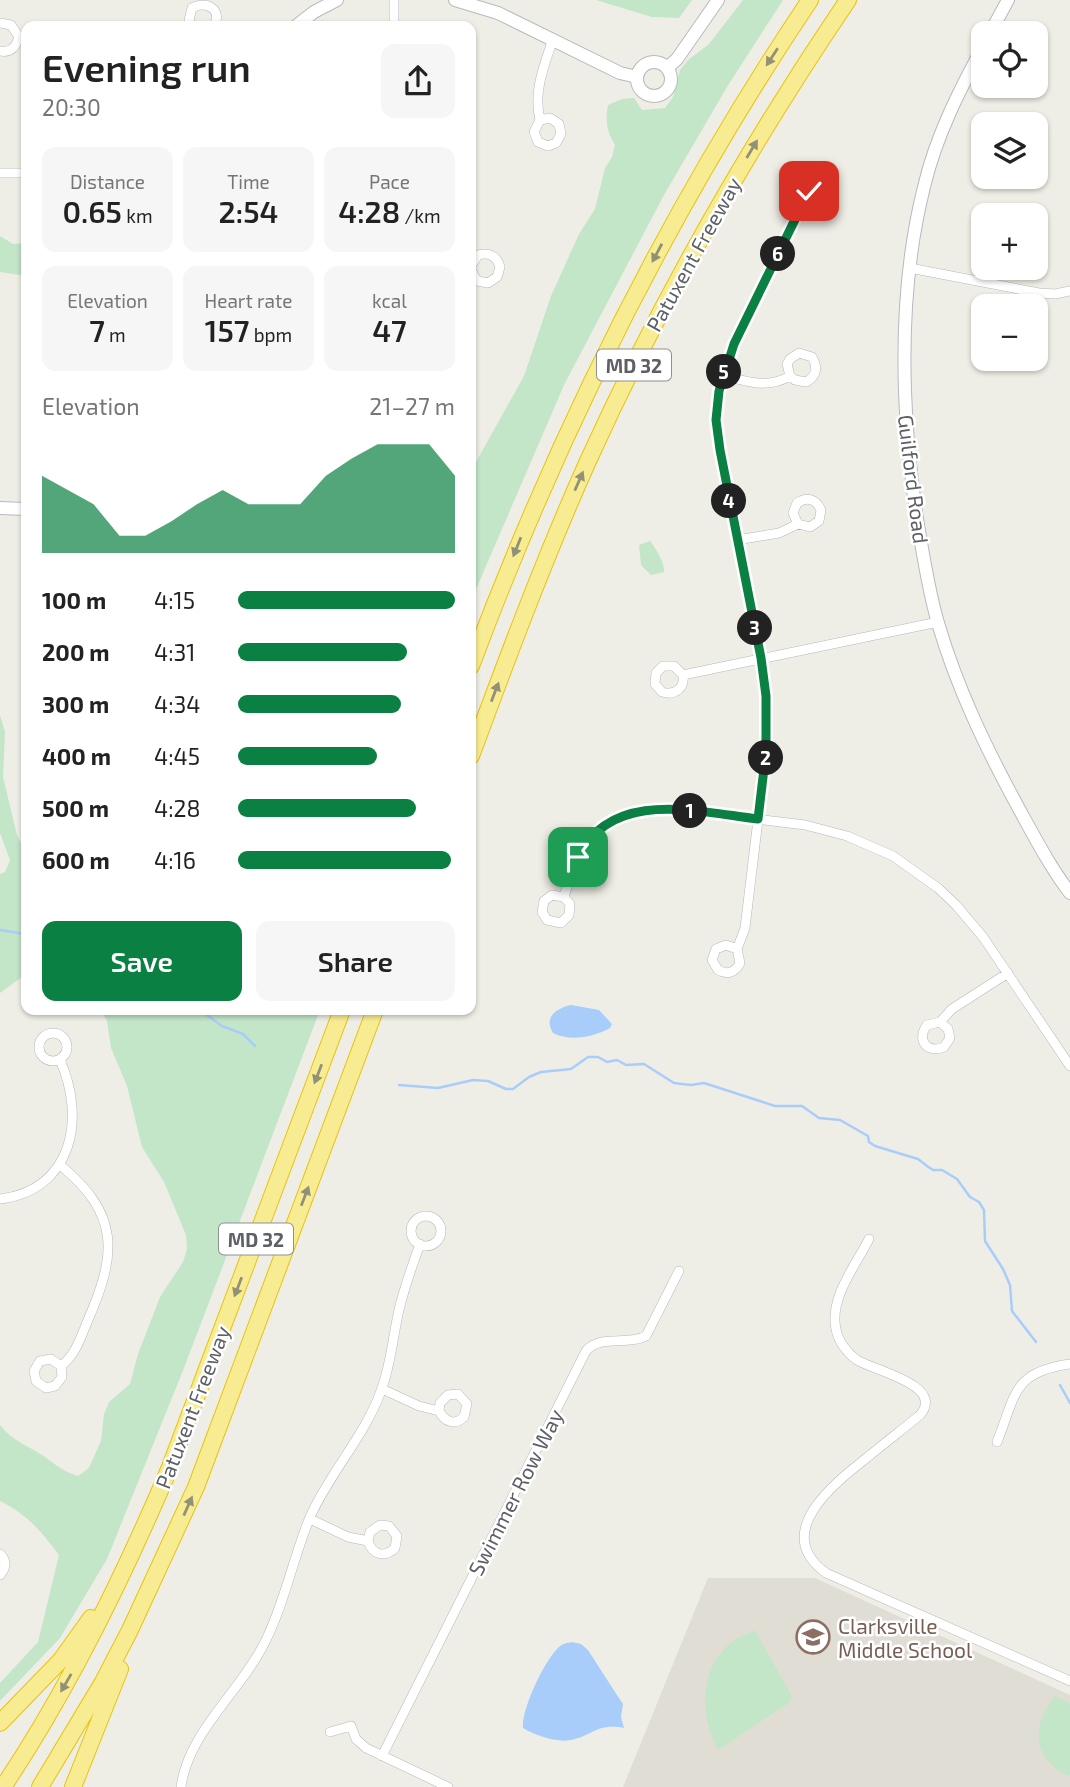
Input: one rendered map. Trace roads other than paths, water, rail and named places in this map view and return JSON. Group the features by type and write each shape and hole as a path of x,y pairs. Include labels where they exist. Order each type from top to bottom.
{"highway":[{"name":"Patuxent Freeway","path":"476,653 560,446 626,310 716,148 810,0"},
{"name":"Patuxent Freeway","path":"476,743 556,535 649,334 692,253 775,110 848,0"},
{"name":"Patuxent Freeway","path":"3,1787 44,1722 103,1615 140,1539 170,1467 340,1015"},
{"name":"Patuxent Freeway","path":"40,1787 103,1682 160,1569 196,1487 373,1015"},
{"path":"0,1723 61,1660 87,1625 170,1467"},
{"path":"73,1787 160,1569"}],"main road":[{"path":"302,21 337,0"},
{"path":"454,0 498,13 620,73 637,77"},
{"path":"667,68 677,59 718,0"},
{"path":"997,21 1008,0"},
{"path":"651,62 663,64 670,72 670,85 658,95 644,93 638,85 637,77 641,68 651,62"},
{"name":"Guilford Road","path":"971,71 948,114 934,152 918,211 910,268 905,421 921,541 938,622 967,704 987,749 1052,867 1070,894"},
{"path":"0,508 21,509"}],"street":[{"path":"394,0 394,21"},
{"path":"190,21 191,8 206,3 215,9 216,21"},
{"path":"0,23 11,25 19,37 8,52 0,51"},
{"path":"540,120 537,92 553,39"},
{"path":"0,173 21,173"},
{"path":"737,949 745,928 766,752 767,722 761,658 720,450 717,404 723,375 734,344 809,191"},
{"path":"910,268 1039,293 1070,291"},
{"path":"723,375 764,384 780,382 790,376"},
{"path":"737,540 779,533 798,524"},
{"path":"683,675 938,622"},
{"path":"564,897 578,857 589,839 626,815 653,808 758,819 847,836 893,856 938,888 956,905 977,929 1070,1066"},
{"path":"940,1022 952,1009 1007,973"},
{"path":"0,1199 26,1192 42,1183 60,1165 71,1135 73,1117 70,1087 61,1060"},
{"path":"60,1165 85,1188 95,1204 104,1223 108,1253 102,1289 74,1352 61,1366"},
{"path":"869,1239 838,1298 836,1329 839,1339 851,1356 890,1372 920,1390 925,1406 920,1415 839,1480 820,1500 807,1522 806,1543 809,1554 826,1573 1070,1681"},
{"path":"181,1787 191,1751 265,1643 284,1600 310,1519 324,1491 369,1420 382,1389 405,1288 420,1244"},
{"name":"Swimmer Row Way","path":"382,1756 586,1351 596,1343 633,1341 646,1336 679,1271"},
{"path":"997,1442 1014,1397 1025,1380 1041,1369 1070,1364"},
{"path":"382,1389 419,1406 439,1411"},
{"path":"310,1519 348,1537 368,1541"},
{"path":"0,1553 5,1562 0,1575"},
{"path":"330,1732 351,1726 356,1739 382,1756 448,1787"}],"water":[{"path":"571,1005 599,1010 612,1024 610,1028 582,1037 553,1033 550,1022 553,1014"},
{"path":"572,1642 581,1644 588,1650 623,1704 621,1717 624,1728 607,1727 565,1741 546,1738 523,1728 529,1699 546,1664 559,1647"}],"waterway":[{"path":"0,930 21,934"},
{"path":"207,1015 222,1026 243,1034 255,1046"},
{"path":"399,1085 438,1088 473,1080 488,1081 506,1089 513,1089 541,1072 571,1069 588,1057 598,1057 607,1062 617,1060 626,1065 644,1064 674,1083 704,1083 775,1106 802,1106 819,1118 840,1120 868,1136 869,1142 875,1146 918,1159 933,1170 942,1170 957,1179 970,1197 979,1202 984,1210 985,1241 1010,1285 1012,1311 1036,1342"},
{"path":"1060,1385 1070,1403"}],"place":[{"name":"Clarksville Middle School","path":"813,1637"}]}
